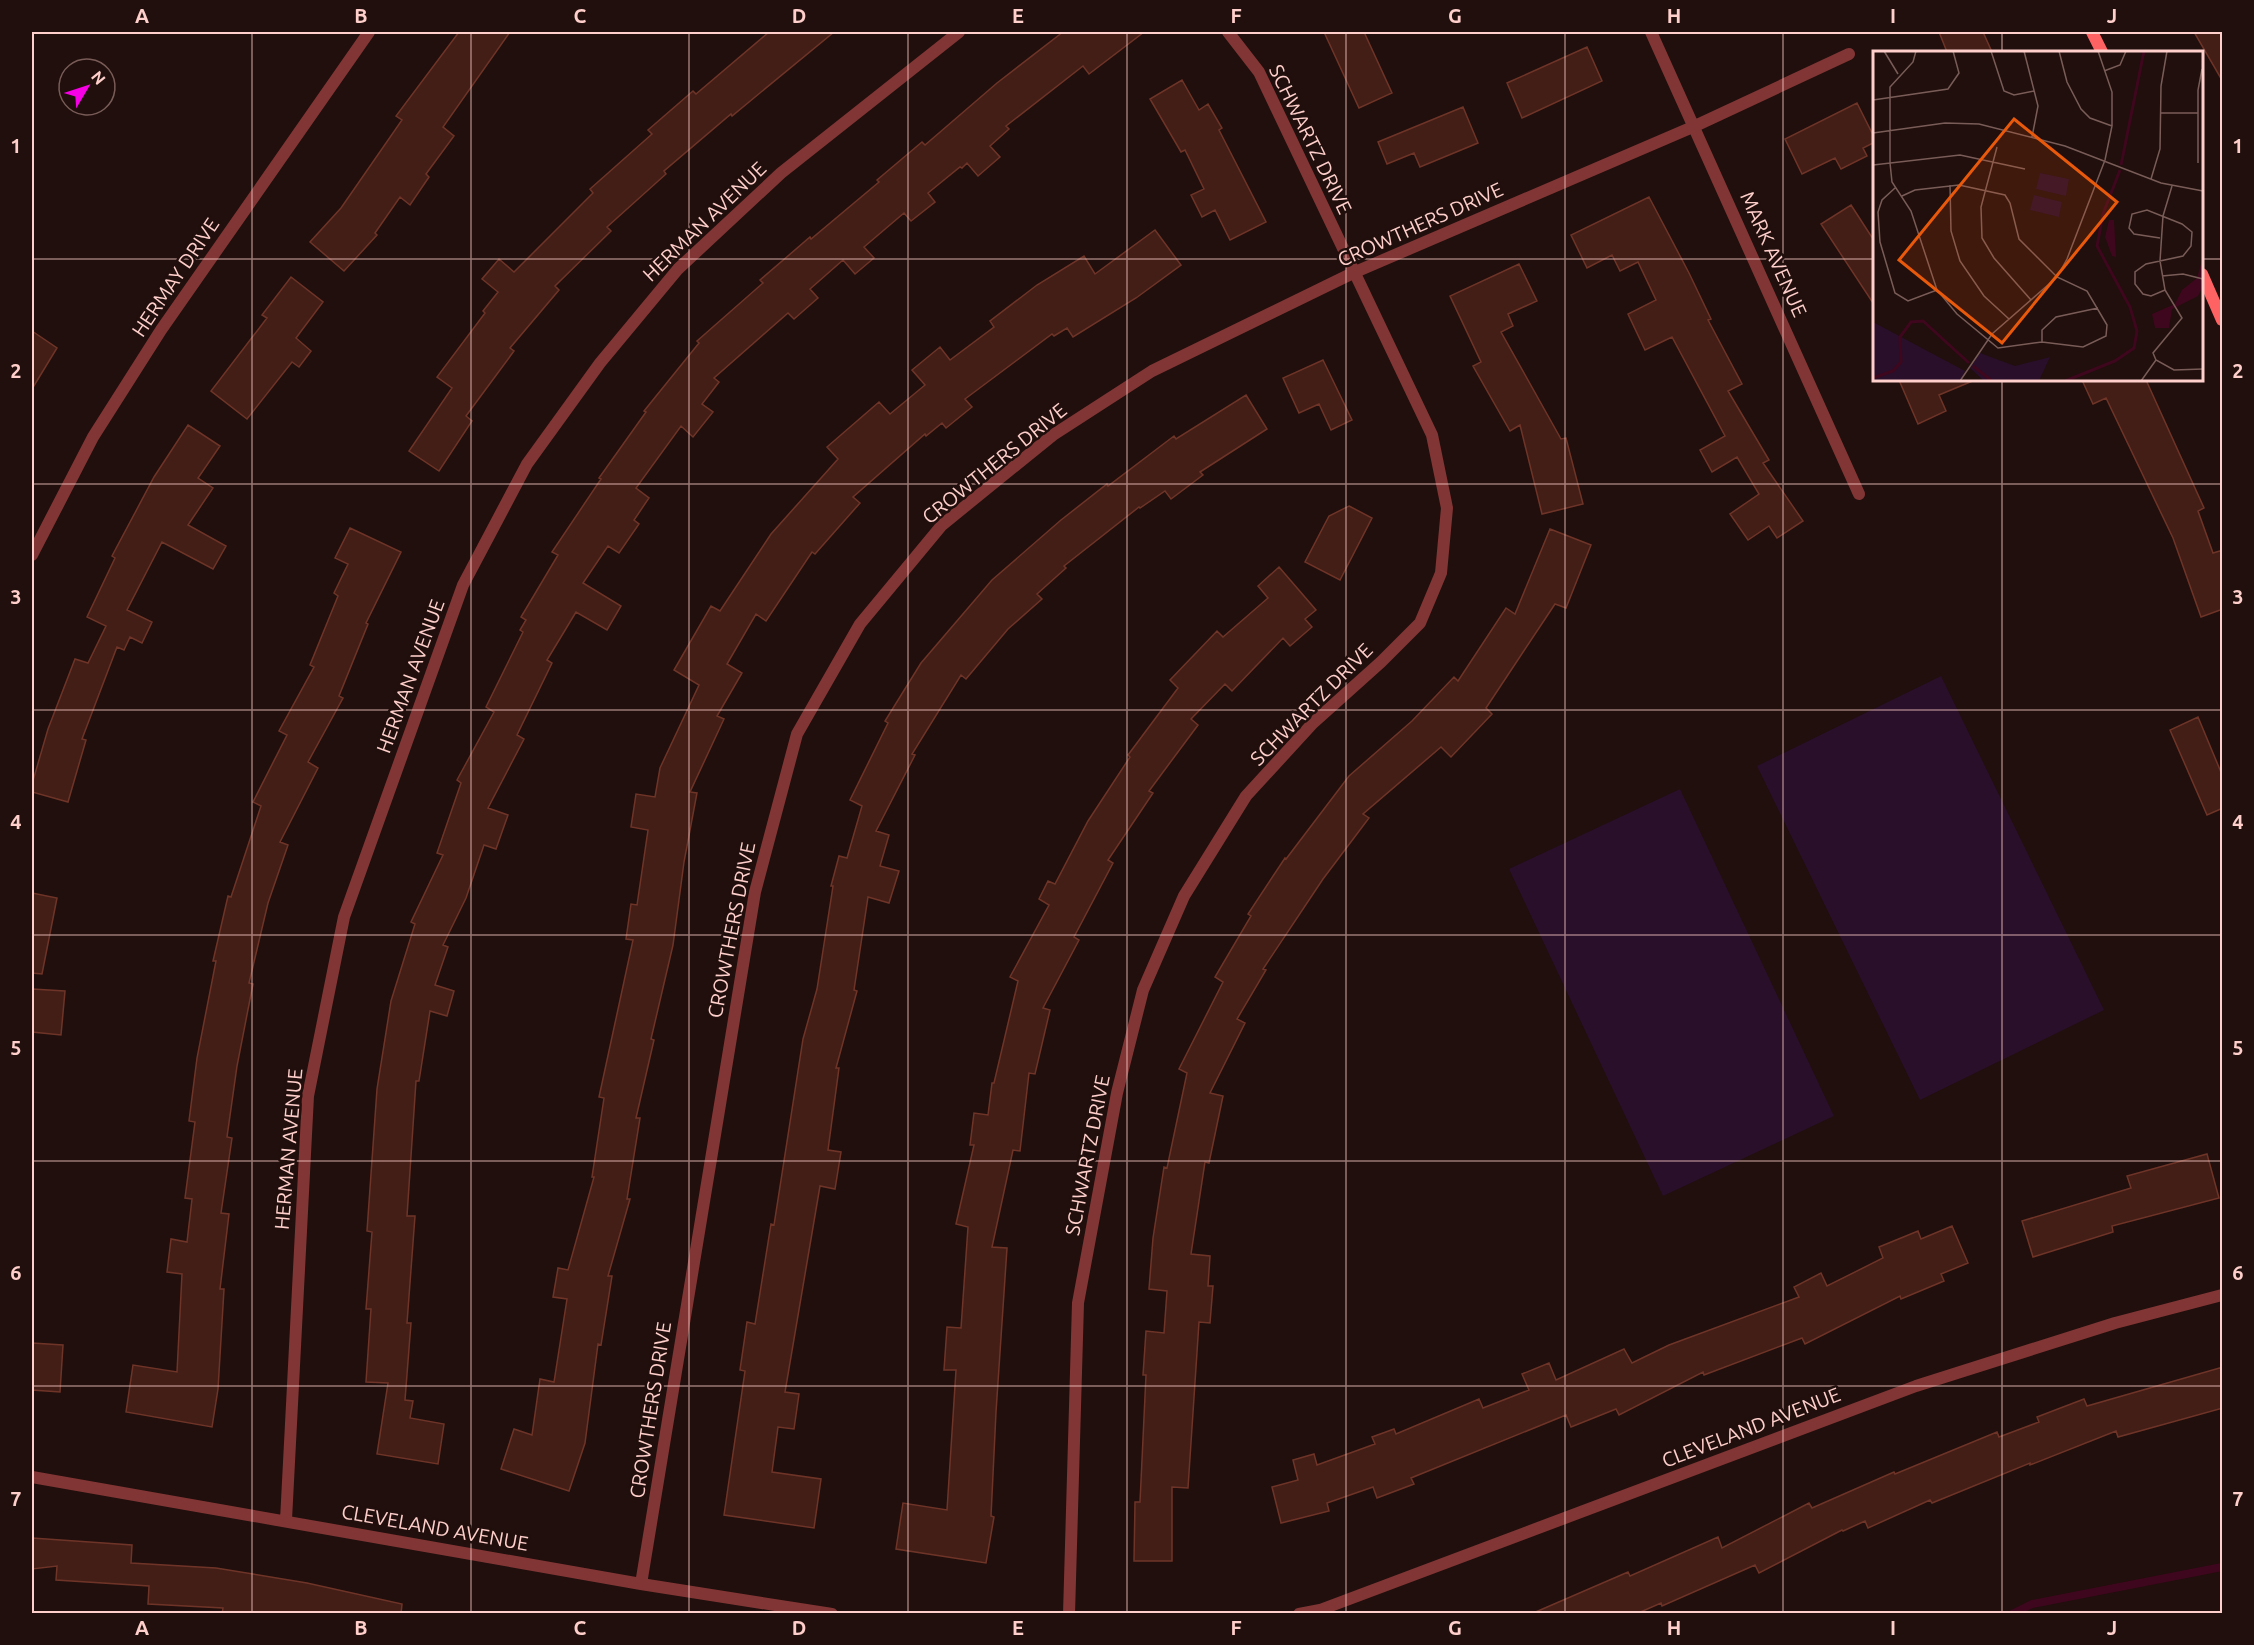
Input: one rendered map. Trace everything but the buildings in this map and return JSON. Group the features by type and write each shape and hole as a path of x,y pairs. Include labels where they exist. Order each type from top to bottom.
{"main road":[{"path":"2092,32 2102,51"},
{"path":"2203,276 2222,319"}],"street":[{"name":"HERMAY DRIVE","path":"32,555 93,437 161,330 369,32"},
{"name":"HERMAN AVENUE","path":"286,1520 308,1096 344,917 463,585 526,464 600,363 678,268 781,173 959,32"},
{"name":"SCHWARTZ DRIVE","path":"1069,1614 1078,1303 1117,1094 1143,990 1184,896 1246,796 1313,723 1381,662 1420,623 1441,573 1447,508 1432,435 1259,72 1228,32"},
{"name":"MARK AVENUE","path":"1651,32 1859,494"},
{"name":"CROWTHERS DRIVE","path":"640,1584 754,892 797,734 860,624 942,525 1053,435 1152,370 1353,273 1695,126 1849,54"},
{"name":"CLEVELAND AVENUE","path":"1299,1614 1320,1610 1916,1386 2115,1323 2223,1296"},
{"name":"CLEVELAND AVENUE","path":"32,1477 640,1584 832,1614"}],"shaded area":[{"path":"1941,676 2104,1010 1920,1100 1757,766"},
{"path":"1680,789 1834,1116 1663,1196 1509,869"}],"waterway":[{"path":"2012,1614 2032,1604 2222,1567"}]}
